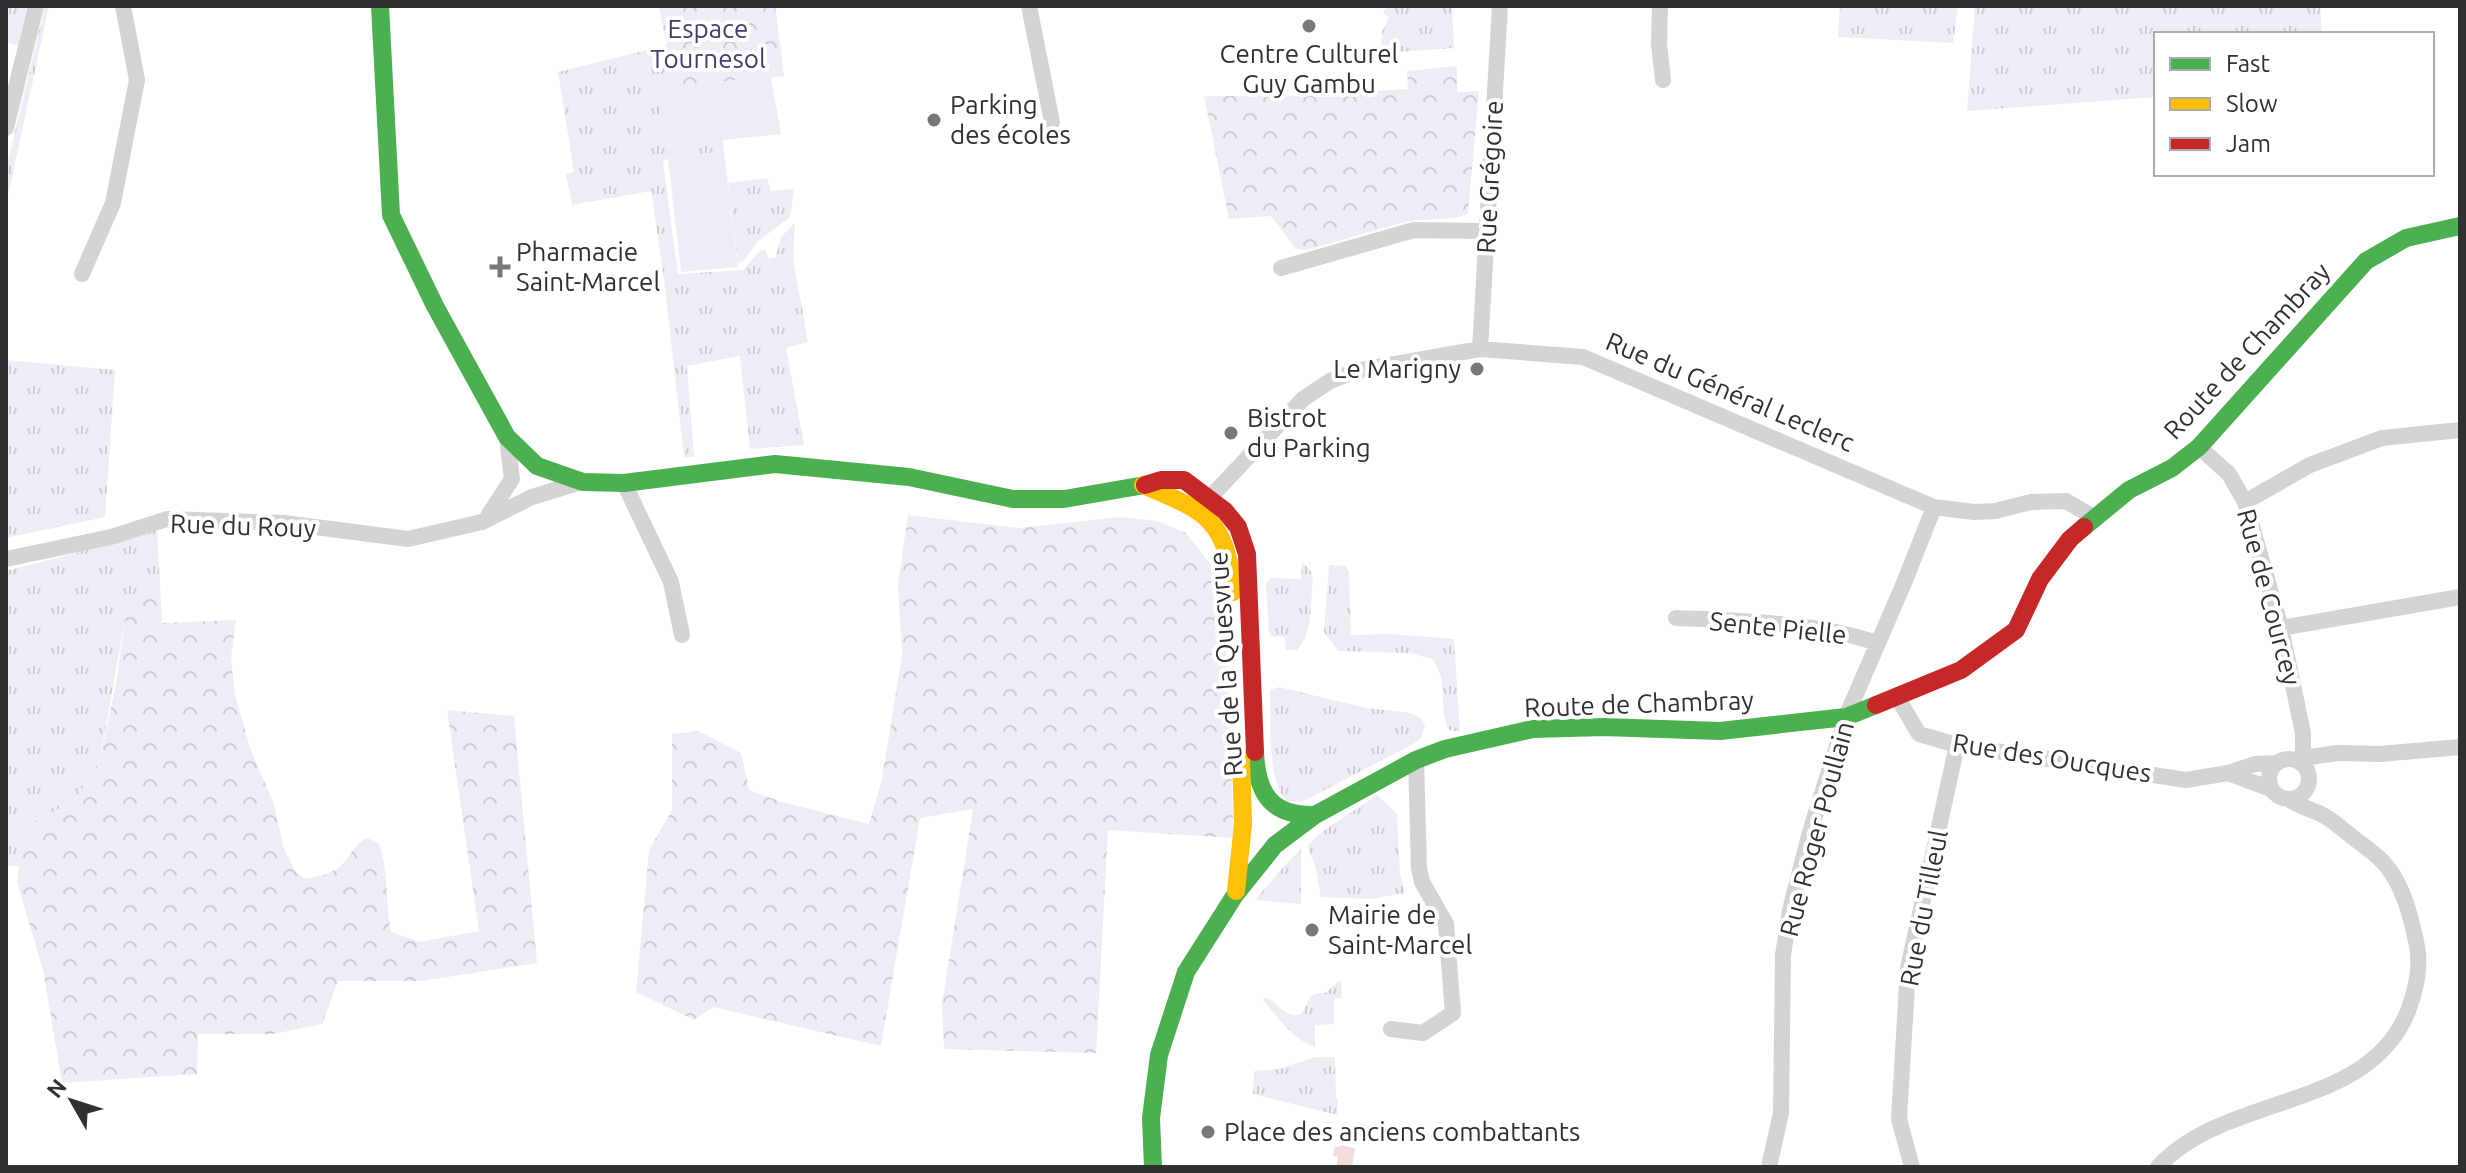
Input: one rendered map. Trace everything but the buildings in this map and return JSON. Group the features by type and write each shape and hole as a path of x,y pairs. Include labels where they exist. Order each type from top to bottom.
{"street":[{"path":"6,128 36,6"},
{"path":"82,274 113,203 137,80 123,6"},
{"path":"380,6 391,215 419,275 507,437 537,466 583,482 624,483 671,582 682,635"},
{"path":"1029,6 1052,122"},
{"name":"Rue Grégoire","path":"1480,349 1500,6"},
{"path":"1660,6 1659,44 1663,80"},
{"name":"Route de Chambray","path":"1275,845 1315,815 1416,760 1445,749 1533,729 1604,727 1720,731 1846,717 1961,670 2016,630 2040,579 2070,539 2129,490 2172,468 2199,447 2366,261 2406,238 2460,226"},
{"path":"1281,268 1414,230 1486,231"},
{"name":"Rue du Général Leclerc","path":"1204,504 1303,399 1330,381 1356,371 1480,349 1583,357 1934,507 1974,512 1995,511 2031,502 2066,501 2095,518"},
{"path":"2245,502 2310,465 2382,438 2460,430"},
{"path":"482,522 512,479 507,437"},
{"name":"Rue de Courcey","path":"2199,447 2229,474 2245,502 2281,628 2303,733 2303,761"},
{"name":"Rue de la Quesvrue","path":"624,483 775,464 909,477 1013,499 1064,499 1143,485 1225,511 1238,527 1247,554 1256,773 1264,793 1279,811 1297,816 1315,815"},
{"name":"Rue du Rouy","path":"6,559 111,537 167,519 284,523 408,539 482,522 532,497 583,482"},
{"name":"Rue de la Quesvrue","path":"1204,504 1207,516 1223,537 1232,566 1244,813 1243,855 1235,895"},
{"name":"Rue Roger Poullain","path":"1769,1167 1781,1113 1783,955 1790,910 1810,832 1846,717 1934,507"},
{"path":"2281,628 2460,597"},
{"name":"Sente Pielle","path":"1676,618 1771,622 1856,636 1878,643"},
{"name":"Rue des Oucques","path":"1897,697 1919,734 1957,745 2186,780 2228,773 2255,764 2277,763"},
{"name":"Rue du Tilleul","path":"1912,1167 1899,1119 1908,968 1957,745"},
{"path":"2319,813 2276,795 2271,789 2269,774 2277,763 2338,753 2380,754 2460,747"},
{"path":"1391,1029 1423,1033 1453,1013 1446,924 1422,882 1419,868 1416,760"},
{"path":"2158,1167 2196,1136 2246,1114 2343,1080 2378,1057 2401,1029 2413,999 2420,961 2412,924 2392,873 2380,859 2319,813 2307,787 2308,775 2303,761"},
{"name":"Rue des Oucques","path":"2228,773 2271,789"},
{"path":"2288,799 2299,796 2307,787"},
{"name":"Rue de la Quesvrue","path":"1244,813 1253,830 1275,845"},
{"path":"1153,1167 1151,1118 1159,1055 1186,972 1235,895 1275,845"}],"green space":[{"path":"6,6 27,6 18,45 6,43"},
{"path":"45,6 49,6 6,205 6,169"},
{"path":"659,6 775,6 784,76 657,87 665,146 723,140 724,151 663,161 678,274 743,270 765,249 769,259 776,257 781,237 795,223 793,258 808,342 786,348 804,445 750,449 740,356 687,366 694,457 684,457 651,191 572,205 566,174 574,172 558,72 667,45"},
{"name":"Espace Tournesol","path":"659,6 775,6 784,76 675,86"},
{"path":"1387,6 1452,6 1454,48 1388,50 1381,44 1382,32 1389,17 1383,14"},
{"path":"1840,6 1958,6 1953,43 1838,37"},
{"path":"1975,6 2320,6 2322,32 2154,32 2154,97 1967,111"},
{"path":"1457,66 1457,92 1479,91 1468,214 1408,221 1307,250 1296,249 1271,216 1229,219 1204,96 1295,96 1408,89 1407,71"},
{"path":"771,77 781,134 665,146 657,87"},
{"path":"724,151 738,267 681,272 668,158"},
{"path":"767,178 771,191 794,189 790,217 757,242 745,260 738,263 728,183"},
{"path":"6,360 115,370 105,517 6,538"},
{"path":"908,515 1019,528 1120,517 1158,521 1186,533 1224,587 1234,838 1108,830 1096,1053 944,1049 942,1004 973,809 920,818 881,1046 713,1007 694,1020 636,992 649,850 672,810 672,734 698,731 741,753 749,790 782,802 869,824 882,779 902,655 898,584"},
{"path":"157,529 160,583 138,588 126,614 100,760 75,800 24,828 19,866 6,866 6,571"},
{"path":"1302,562 1311,571 1313,579 1309,626 1297,650 1286,650 1285,637 1271,636 1269,632 1266,584 1270,578 1301,579"},
{"path":"1329,565 1346,566 1349,573 1351,635 1391,634 1454,639 1460,732 1449,730 1441,676 1432,659 1410,653 1338,651 1324,632"},
{"path":"160,583 162,623 236,620 231,658 235,694 250,748 274,804 284,849 295,871 305,879 327,874 337,869 363,840 367,838 379,843 391,932 419,942 479,931 447,710 514,716 537,963 422,981 338,981 322,1024 273,1034 198,1034 197,1074 62,1083 43,970 17,882 23,828 75,800 100,760 126,614 138,588"},
{"path":"1279,687 1366,708 1411,713 1422,719 1425,726 1421,738 1413,744 1302,802 1287,801 1276,779 1271,749 1270,690"},
{"path":"1377,795 1397,814 1400,874 1405,893 1371,899 1321,897 1315,865 1307,846 1323,831"},
{"path":"1301,849 1301,904 1255,900 1285,865"},
{"path":"1341,980 1342,998 1334,999 1334,1024 1315,1025 1315,1047 1292,1033 1263,1000 1265,997 1290,1014 1302,1014 1312,996 1325,993"},
{"path":"1315,1057 1335,1057 1337,1115 1253,1094 1254,1071 1279,1069"}],"shaded area":[{"path":"1335,1146 1355,1148 1352,1167 1336,1167 1338,1157 1333,1156"}],"traffic: fast":[{"path":"380,6 391,215 435,306 507,437 537,466 583,482 624,483 775,464 909,477 1013,499 1064,499 1145,485"},
{"path":"2084,527 2129,490 2172,468 2199,447 2366,261 2406,238 2460,226"},
{"path":"1153,1167 1151,1118 1159,1055 1186,972 1235,895 1275,845 1315,815 1416,760 1445,749 1533,729 1604,727 1720,731 1846,717 1876,705"},
{"path":"1255,752 1259,780 1269,800 1287,811 1315,815"}],"traffic: slow":[{"path":"1143,485 1198,511 1209,521 1225,548 1233,592"},
{"path":"1236,891 1243,824 1241,757"}],"traffic: jam":[{"path":"1145,485 1161,480 1184,480 1225,511 1238,527 1247,554 1255,752"},
{"path":"1876,705 1961,670 2016,630 2040,579 2070,539 2084,527"}],"place":[{"name":"Centre Culturel Guy Gambu","path":"1309,26"},
{"name":"Parking des écoles","path":"934,120"},
{"name":"Pharmacie Saint-Marcel","path":"500,267"},
{"name":"Le Marigny","path":"1477,369"},
{"name":"Bistrot du Parking","path":"1231,433"},
{"name":"Mairie de Saint-Marcel","path":"1312,930"},
{"name":"Place des anciens combattants","path":"1208,1132"}]}
